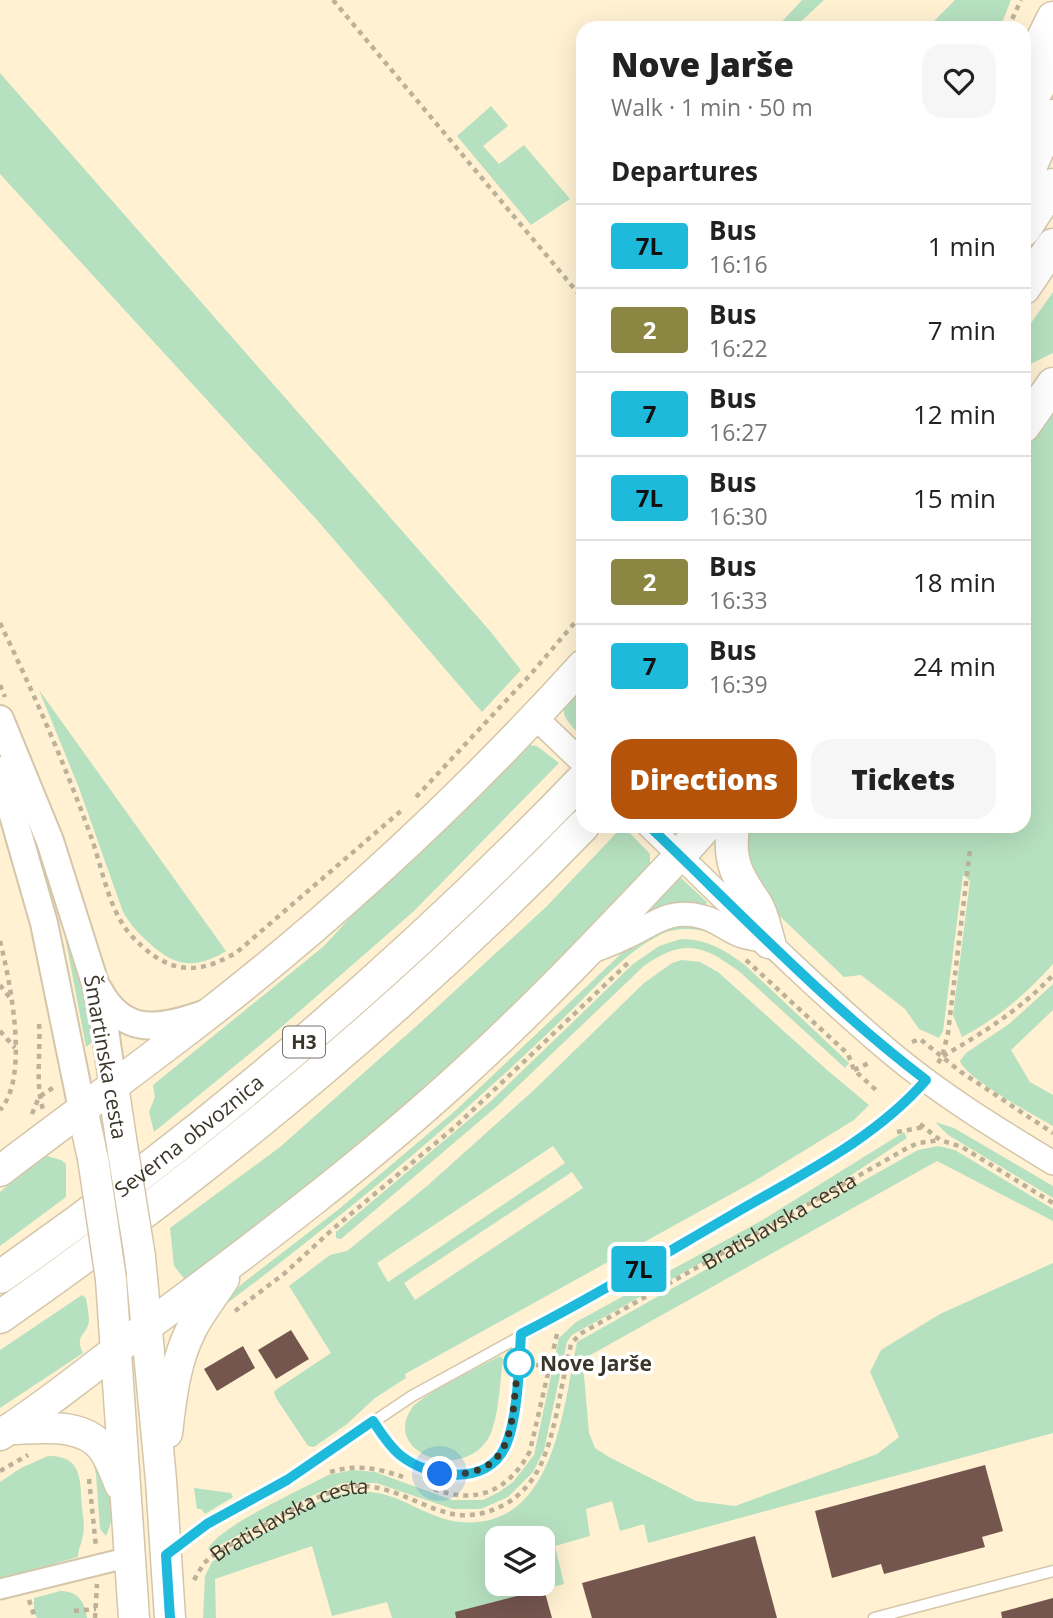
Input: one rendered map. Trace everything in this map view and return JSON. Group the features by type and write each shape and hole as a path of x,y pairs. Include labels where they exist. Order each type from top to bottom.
{"highway":[{"path":"1031,63 1053,18"},
{"path":"1031,165 1053,116"},
{"path":"1031,219 1053,185"},
{"path":"1031,278 1053,245"},
{"path":"1031,405 1053,376"},
{"path":"1031,407 1053,384"},
{"name":"Severna obvoznica","path":"0,1277 172,1150 281,1062 420,939 537,827 576,768"},
{"name":"Severna obvoznica","path":"0,1317 175,1189 326,1067 444,961 576,833"},
{"path":"679,856 700,833"},
{"path":"733,833 735,868 740,882 757,906 769,942"}],"main road":[{"path":"1031,107 1053,66"},
{"path":"0,1171 209,1013 365,881 536,718 576,673"},
{"name":"Šmartinska cesta","path":"0,719 50,841 95,983 104,1023 140,1257 161,1480 170,1618"},
{"name":"Šmartinska cesta","path":"0,770 44,923 93,1158 111,1279 134,1618"},
{"path":"4,1432 236,1261 412,1118 467,1070 588,953 679,856"},
{"path":"95,983 111,1010 130,1023 154,1026 179,1023 209,1013"},
{"path":"161,1480 171,1401 183,1350 199,1316 236,1261"},
{"path":"4,1432 66,1429 94,1441 105,1452 113,1468 127,1511"}],"street":[{"path":"536,718 576,761"},
{"path":"656,833 769,942 891,1053 973,1113 1053,1163"},
{"path":"588,953 628,937 647,924 667,916 681,915 701,916 738,934 769,942"},
{"path":"0,1588 130,1557"}],"lane":[{"path":"166,1555 207,1524 287,1480 412,1396 574,1307 821,1163 879,1124 926,1080"},
{"path":"373,1421 401,1456 422,1468 440,1474 457,1475 487,1467 505,1447 511,1426 521,1334"},
{"path":"874,1618 1053,1571"}],"path":[{"path":"333,0 576,291"},
{"path":"1010,21 1021,0"},
{"path":"0,622 49,729 91,835 118,914 128,930 145,948 161,960 176,967 190,969 218,964 237,952 412,802 576,621"},
{"path":"926,1080 942,1057 948,1033 970,850"},
{"path":"0,941 11,999 15,1049 14,1081 6,1103 0,1110"},
{"path":"227,1317 285,1273 334,1228 456,1126 635,956"},
{"path":"741,956 848,1054 855,1070 877,1091"},
{"path":"942,1057 1000,1022 1035,994 1053,975"},
{"path":"0,985 11,999"},
{"path":"37,1016 39,1097 47,1119"},
{"path":"0,1031 15,1049"},
{"path":"920,1039 995,1096 1053,1133"},
{"path":"890,1137 901,1129 922,1125 940,1140 962,1147 1053,1203"},
{"name":"Bratislavska cesta","path":"194,1581 204,1563 218,1552 321,1496 345,1488 377,1488 461,1515 479,1514 507,1503 529,1485 544,1461 571,1344 580,1334 909,1147 940,1140"},
{"path":"427,1486 453,1496 481,1495 510,1479 522,1467 530,1451 555,1338 563,1328"},
{"path":"536,1365 549,1367"},
{"path":"320,1476 341,1468 363,1467 389,1472 415,1482"},
{"path":"86,1469 96,1547"},
{"path":"96,1618 97,1584"},
{"path":"74,1611 96,1609"}],"green space":[{"path":"802,0 824,0 802,21 782,21"},
{"path":"955,0 1011,0 1003,21 934,21"},
{"path":"0,73 490,631 521,670 482,712 317,520 0,174"},
{"path":"491,106 508,126 483,146 499,164 524,145 570,199 531,225 457,136"},
{"path":"1053,292 1053,353 1031,364 1031,323"},
{"path":"1053,410 1053,964 1011,1005 962,1037 953,1015 970,881 963,875 943,1031 939,1038 919,1029 905,1009 861,975 844,977 770,907 747,867 745,833 1031,833 1031,442"},
{"path":"39,690 226,951 194,963 176,961 140,935 128,920"},
{"path":"576,690 576,730 565,715 564,710"},
{"path":"528,745 537,746 559,763 414,911 270,1037 154,1132 149,1112 155,1097 153,1085 324,946 386,879"},
{"path":"616,833 630,833 650,854 650,866 646,874 461,1058 349,1159 187,1282 174,1266 170,1228 280,1147 547,906"},
{"path":"679,876 707,902 706,906 649,909"},
{"path":"61,915 99,1037 86,1047"},
{"path":"671,924 701,926 715,934 679,929 658,936 636,950 427,1143 360,1200 221,1308 219,1306 243,1283 339,1209 455,1111 624,951 638,940"},
{"path":"681,939 715,946 745,965 849,1063 845,1068 741,973 716,956 694,948 672,951 645,965 495,1108 341,1239 336,1238 336,1232 491,1101 633,964 659,946"},
{"path":"682,960 700,962 718,972 869,1105 854,1120 753,1182 405,1374 406,1378 375,1398 347,1424 314,1447 308,1446 274,1392 331,1353 289,1286 330,1255 347,1251 427,1186 535,1089 644,983 672,963","holes":["553,1146 565,1163 388,1282 377,1263","572,1172 583,1188 415,1300 404,1283"]},
{"path":"1053,984 1053,1010 1011,1050 1030,1082 1053,1095 1053,1126 986,1086 964,1068 960,1061 966,1053 1009,1024"},
{"path":"935,1122 954,1128 1053,1186 1053,1198 948,1135"},
{"path":"904,1132 907,1138 838,1184 572,1335 567,1342 544,1450 533,1472 508,1497 481,1509 453,1509 376,1483 343,1483 311,1496 211,1550 208,1549 215,1540 244,1519 328,1475 352,1470 375,1472 452,1500 483,1500 499,1492 513,1482 534,1455 559,1338 576,1322 759,1222"},
{"path":"938,1146 955,1150 1053,1209 1053,1221 937,1161 578,1362 584,1375 589,1433 595,1448 696,1501 735,1506 877,1454 899,1437 870,1372 881,1350 940,1314 1053,1263 1053,1433 648,1543 644,1524 620,1531 612,1501 586,1509 590,1536 555,1546 555,1526 485,1526 485,1596 518,1596 483,1605 486,1618 392,1618 387,1602 332,1616 312,1546 215,1579 216,1618 203,1618 205,1576 212,1562 320,1501 342,1494 370,1492 393,1497 437,1516 460,1522 492,1520 516,1507 535,1486 549,1460 559,1430 577,1342 918,1150"},
{"path":"44,1155 66,1164 66,1197 0,1246 0,1192"},
{"path":"82,1295 86,1298 89,1321 80,1338 83,1353 0,1408 0,1350"},
{"path":"500,1356 503,1359 496,1417 491,1433 480,1449 464,1458 447,1460 431,1457 417,1450 408,1439 405,1424 412,1408 439,1389"},
{"path":"91,1454 107,1484 112,1503 106,1536 100,1529 96,1474"},
{"path":"48,1456 68,1460 74,1465 80,1479 84,1525 78,1557 0,1579 0,1482 21,1468"},
{"path":"194,1488 231,1493 233,1497 205,1514 201,1509 197,1509"},
{"path":"555,1546 564,1584 555,1586"},
{"path":"60,1591 79,1598 87,1618 37,1618 34,1613 34,1598"}],"building":[{"path":"291,1330 309,1359 276,1379 258,1350"},
{"path":"243,1346 255,1368 217,1391 204,1369"},
{"path":"985,1465 1003,1531 982,1537 985,1547 884,1574 881,1564 832,1578 815,1511"},
{"path":"755,1536 777,1618 592,1618 582,1583"},
{"path":"517,1596 546,1596 552,1618 456,1618 455,1612"},
{"path":"1053,1598 1053,1618 1002,1618 1001,1612"}],"bus line":[{"name":"7L","path":"170,1618 166,1555 207,1524 287,1480 373,1421 401,1456 422,1468 440,1474 457,1475 487,1467 505,1447 511,1426 521,1334 574,1307 821,1163 879,1124 926,1080 891,1053 769,942 656,833"}],"place":[{"name":"Nove Jarše","path":"519,1363"}],"route":[{"path":"440,1474 457,1475 475,1471 496,1460 505,1447 511,1426 519,1363"}]}
